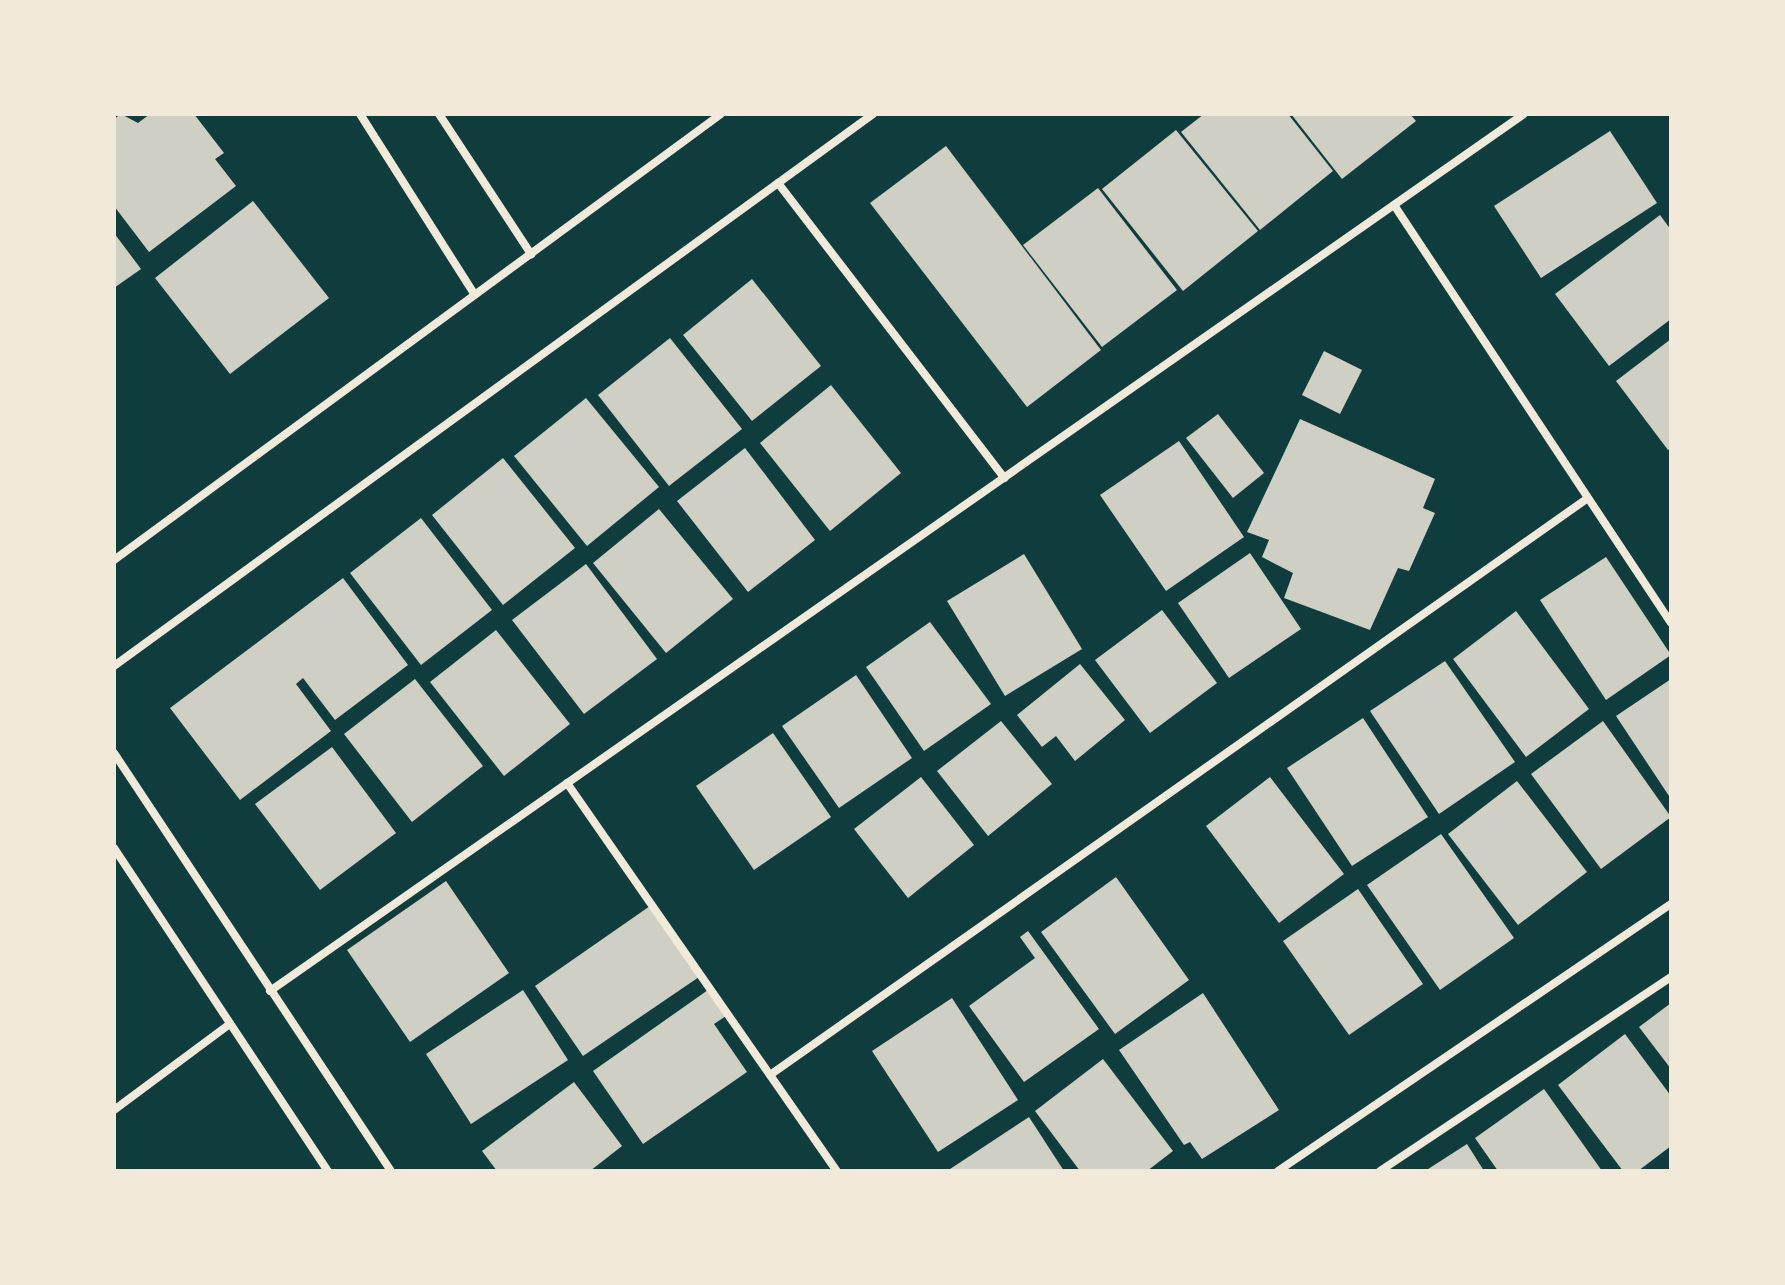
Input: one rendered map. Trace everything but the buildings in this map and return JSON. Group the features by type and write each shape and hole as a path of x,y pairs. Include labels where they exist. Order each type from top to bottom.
{"street":[{"path":"360,114 475,295"},
{"path":"439,114 531,254"},
{"path":"114,560 721,114"},
{"path":"114,666 873,114"},
{"path":"270,991 1524,114"},
{"path":"778,183 1004,478"},
{"path":"1394,205 1671,623"},
{"path":"770,1075 1588,498"},
{"path":"114,753 391,1171"},
{"path":"567,783 837,1171"},
{"path":"114,848 328,1171"},
{"path":"1278,1171 1671,904"},
{"path":"1380,1171 1671,977"},
{"path":"114,1110 230,1024"}]}
